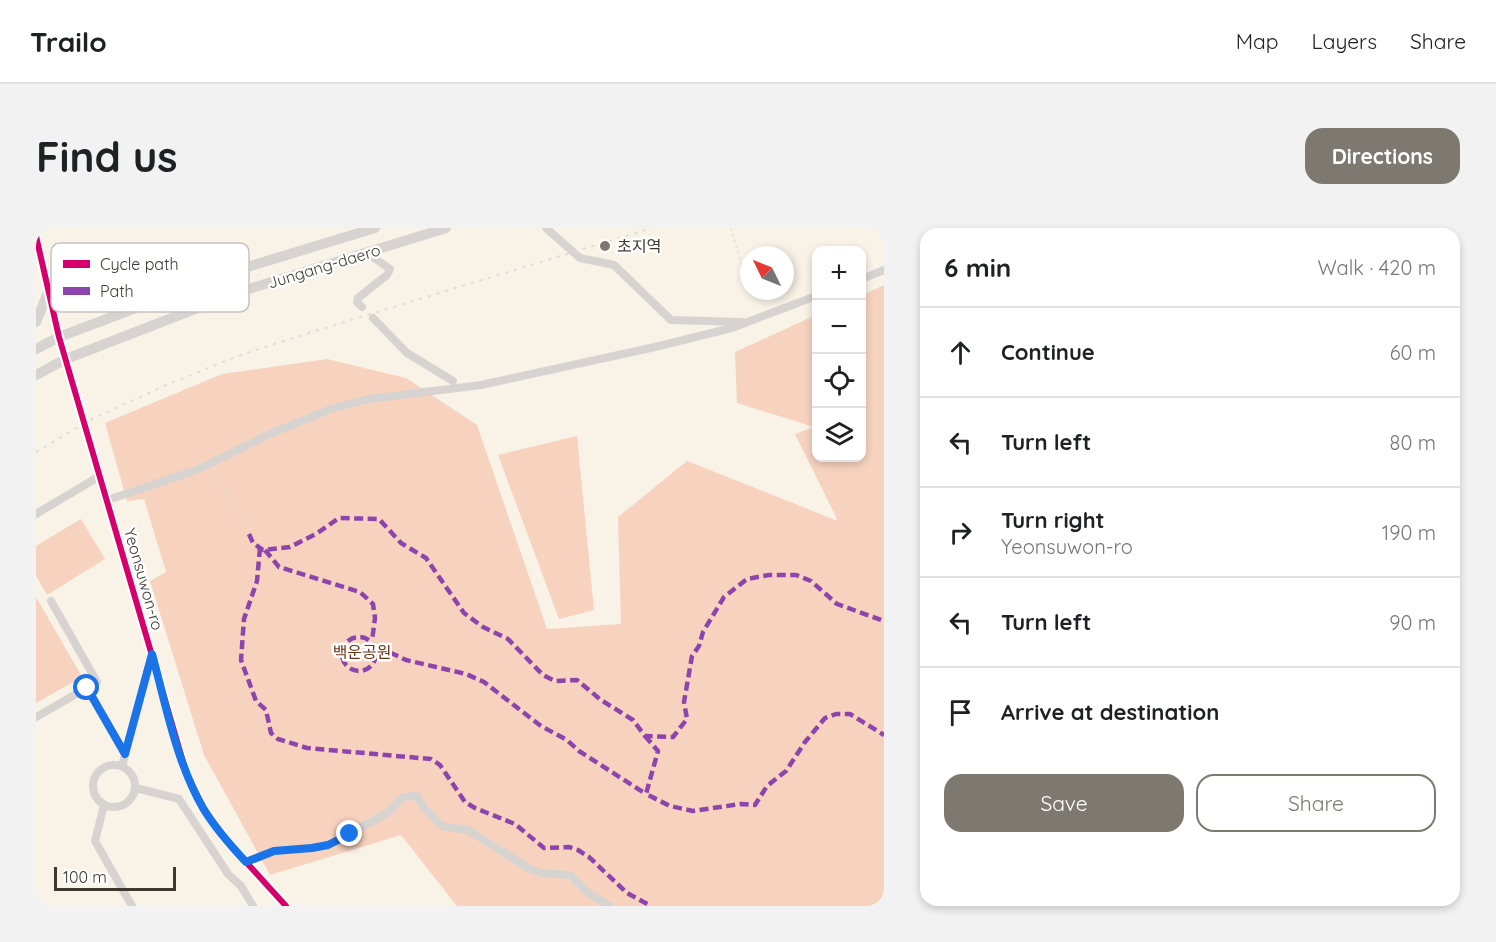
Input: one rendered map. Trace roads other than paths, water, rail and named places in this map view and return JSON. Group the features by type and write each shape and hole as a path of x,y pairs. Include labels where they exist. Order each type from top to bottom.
{"main road":[{"name":"Jungang-daero","path":"249,266 375,228"},
{"name":"Jungang-daero","path":"249,289 446,228"},
{"path":"36,321 49,290"},
{"name":"Jungang-daero","path":"36,349 59,337 124,312"},
{"name":"Jungang-daero","path":"36,375 66,359 187,312"}],"street":[{"path":"546,228 580,258 614,265 671,320 748,322"},
{"name":"Yeonsuwon-ro","path":"36,236 51,299"},
{"path":"362,307 357,302 358,298 387,275 390,269 367,253"},
{"path":"866,277 884,270"},
{"path":"108,500 208,464 272,433 331,409 369,399 481,385 655,347 732,328 812,298"},
{"name":"Yeonsuwon-ro","path":"54,312 186,772 203,808 227,841 286,906"},
{"path":"373,318 407,353 453,381"},
{"path":"36,514 100,476"},
{"path":"36,717 97,682 51,601"},
{"path":"122,766 152,654"},
{"path":"87,688 125,754"},
{"path":"108,766 122,766 133,775 136,788 130,801 117,808 98,801 93,788 96,774 108,766"},
{"path":"136,788 179,799 228,874 241,886 253,906"},
{"path":"246,862 274,851 328,845 386,814 403,797 411,795 417,796 424,808 442,825 468,830 528,868 542,873 570,875 588,893 609,906"},
{"path":"104,805 95,841 132,906"}],"railway":[{"path":"36,452 92,419 238,356 652,228"}],"place":[{"name":"초지역","path":"605,246"}],"park label":[{"name":"백운공원","path":"362,652"}]}
